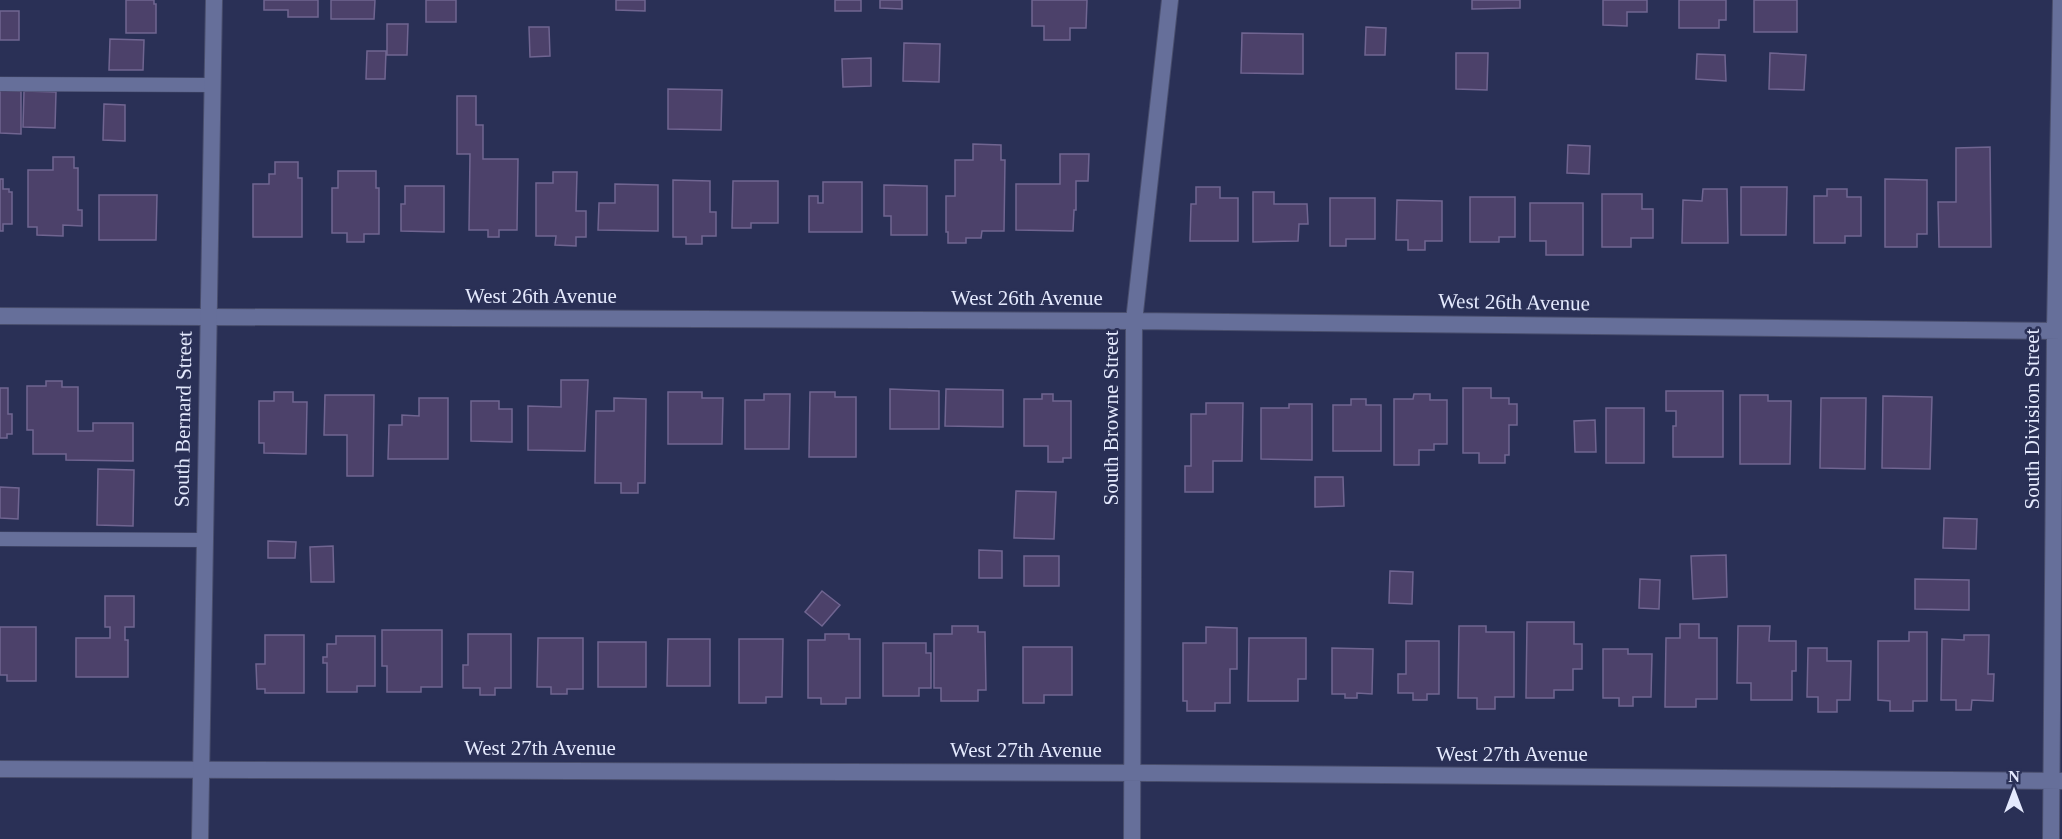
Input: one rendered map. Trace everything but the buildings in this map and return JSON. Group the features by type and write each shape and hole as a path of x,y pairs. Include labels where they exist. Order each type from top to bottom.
{"street":[{"name":"South Bernard Street","path":"200,839 214,0"},
{"name":"South Browne Street","path":"1132,839 1134,321 1170,0"},
{"name":"South Division Street","path":"2051,839 2057,781 2061,0"},
{"name":"West 26th Avenue","path":"0,316 1134,321 2058,331"},
{"name":"West 27th Avenue","path":"0,769 1133,773 2057,781"}],"lane":[{"path":"0,84 212,85"},
{"path":"0,539 204,540"}]}
